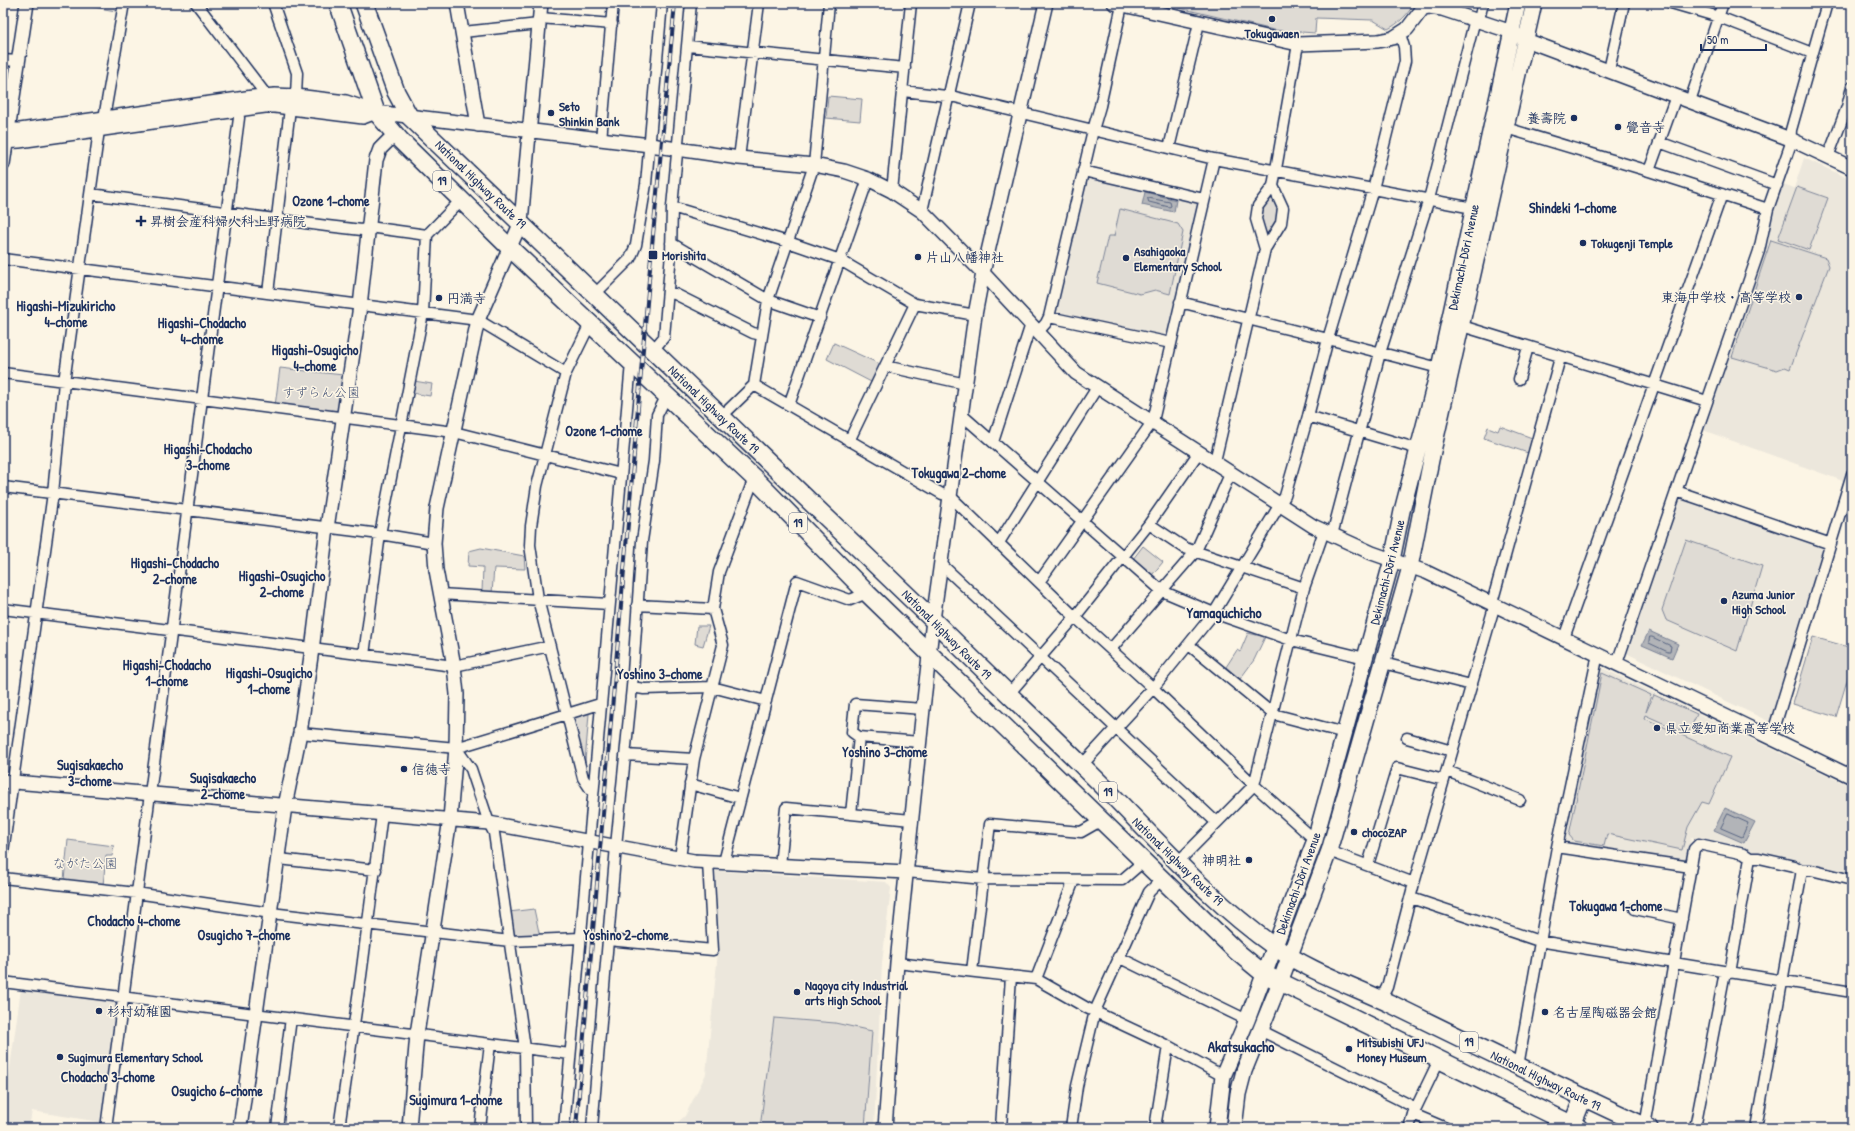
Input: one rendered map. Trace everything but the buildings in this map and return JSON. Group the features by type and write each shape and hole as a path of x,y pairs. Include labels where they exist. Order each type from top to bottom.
{"highway":[{"name":"National Highway Route 19","path":"338,3 376,112 395,134 510,248 666,397 754,478 930,655 1236,951 1264,974 1574,1127"},
{"name":"National Highway Route 19","path":"364,3 396,92 409,116 521,222 721,417 933,620 1008,695 1082,765 1178,862 1244,925 1289,957 1381,999 1583,1098 1647,1127"},
{"path":"1574,1127 1583,1098"}],"main road":[{"name":"Dekimachi-Dōri Avenue","path":"1217,1128 1223,1076 1247,1020 1315,840 1392,560 1402,511 1438,368 1518,3"},
{"name":"Dekimachi-Dōri Avenue","path":"1234,1128 1240,1086 1244,1070 1280,982 1329,850 1410,567 1431,460 1534,3"}],"street":[{"path":"3,164 5,136 27,3"},
{"path":"104,118 124,3"},
{"path":"196,3 267,96"},
{"path":"273,3 297,73 296,96"},
{"path":"457,3 478,125"},
{"path":"409,1128 417,1034 450,819 456,748 457,694 454,666 440,594 434,543 437,508 478,320 521,222 541,3"},
{"path":"601,140 613,3"},
{"path":"595,294 630,259 634,252 642,212 650,145 662,3"},
{"path":"653,350 664,337 668,293 672,207 691,3"},
{"path":"740,158 759,3"},
{"path":"721,417 754,385 768,300 814,165 829,3"},
{"path":"892,191 911,3"},
{"path":"922,211 970,3"},
{"path":"885,1128 897,963 923,709 933,620 975,315 983,272 1046,3"},
{"path":"1178,862 1254,785 1304,588 1328,533 1360,432 1380,353 1429,199 1473,27 1480,15 1483,3"},
{"path":"1609,70 1624,3"},
{"path":"1671,3 1688,5 1812,53"},
{"path":"1690,101 1723,3"},
{"path":"1617,663 1759,252 1768,209 1790,146 1790,139 1812,53 1827,3"},
{"path":"993,442 1034,328 1046,323 1048,317 1100,106 1118,4 1298,44 1378,41 1393,38 1400,34 1412,22 1423,6 1442,9 1512,32 1526,40 1790,139 1852,168"},
{"path":"463,32 539,21 612,24"},
{"path":"1169,148 1199,23"},
{"path":"1082,765 1153,688 1214,613 1285,496 1328,339 1373,189 1405,61 1406,54 1400,34"},
{"path":"1265,249 1256,219 1258,206 1273,186 1298,44"},
{"path":"688,46 905,68"},
{"path":"3,60 18,61"},
{"path":"1828,157 1849,108 1852,87"},
{"path":"903,91 949,97 1275,172 1473,208"},
{"path":"5,136 20,130 104,118 267,96 296,96 346,102 376,112 650,145 740,158 814,165 844,171 868,179 892,191 922,211 983,272 1076,373 1153,421 1280,504 1328,533 1372,553 1426,572 1852,777"},
{"path":"1649,170 1676,96"},
{"path":"5,136 99,130 265,106 363,117 376,112"},
{"path":"268,293 290,108"},
{"path":"106,1128 239,118 238,110"},
{"path":"1506,128 1649,170 1768,209"},
{"path":"3,852 8,781 36,614 53,493 64,382 81,270 99,130"},
{"path":"240,1128 255,1015 279,859 285,806 300,733 327,528 360,306 376,160 380,149 395,134"},
{"path":"1659,142 1777,185"},
{"path":"1039,582 1153,421 1214,159"},
{"path":"1083,171 1204,199"},
{"path":"789,405 868,179"},
{"path":"1215,461 1247,320 1265,249 1281,223 1283,208 1273,186"},
{"path":"91,194 362,230 369,227 427,235"},
{"path":"1564,638 1722,194"},
{"path":"364,655 380,534 423,313 427,235 461,200"},
{"path":"672,207 788,242 840,260 915,304 975,315"},
{"path":"671,244 768,300 820,318"},
{"path":"3,259 478,320 566,373"},
{"path":"668,293 675,294 753,333 762,335"},
{"path":"1180,302 1438,368"},
{"path":"850,441 915,304"},
{"path":"1048,317 1171,343"},
{"path":"590,324 566,373 536,486 531,526 532,565 538,599 583,778 593,793"},
{"path":"1462,326 1560,358 1707,401"},
{"path":"1519,380 1528,347"},
{"path":"1381,999 1387,987 1414,883 1471,685 1560,358"},
{"path":"564,1128 631,363"},
{"path":"885,366 966,384"},
{"path":"3,374 202,398 272,410 454,432 621,474"},
{"path":"754,385 942,494 950,496 1075,617 1153,688 1254,785 1315,840"},
{"path":"998,544 1098,386"},
{"path":"592,1128 616,846 632,687 642,541 654,461 657,414 666,397"},
{"path":"962,415 1037,483 1162,591 1214,613 1291,640 1365,658"},
{"path":"1308,416 1418,449"},
{"path":"1008,695 1075,617 1149,524 1199,452"},
{"path":"1111,649 1196,552 1231,472"},
{"path":"1771,739 1852,474"},
{"path":"680,858 694,759 723,645 713,608 719,572 754,478"},
{"path":"3,487 380,534 434,543"},
{"path":"1676,491 1831,544"},
{"path":"1149,524 1184,548 1304,588"},
{"path":"941,564 1042,657 1216,822"},
{"path":"724,862 797,581 850,600 867,593"},
{"path":"440,594 609,604"},
{"path":"637,605 713,608"},
{"path":"3,609 172,632 454,666 550,646"},
{"path":"1189,645 1272,714 1345,733"},
{"path":"1518,1066 1539,941 1557,847 1598,654"},
{"path":"1383,662 1471,685"},
{"path":"632,687 644,689 712,687 766,701"},
{"path":"300,733 456,748 600,704"},
{"path":"920,742 859,737 852,732 855,704 923,709"},
{"path":"851,814 859,737"},
{"path":"1407,738 1452,751"},
{"path":"456,748 471,769 489,823 494,833 525,1048 526,1128"},
{"path":"625,755 694,759"},
{"path":"1368,865 1397,768 1445,776 1520,800"},
{"path":"8,781 489,823 708,862 906,872 984,879 1122,880 1144,861"},
{"path":"690,784 740,798"},
{"path":"780,865 786,808 911,820"},
{"path":"339,1128 376,870 382,814"},
{"path":"972,971 990,824 1081,832 1102,820"},
{"path":"1647,1127 1694,849 1698,844 1744,854 1750,858 1759,858 1794,866 1802,870 1811,870 1852,880"},
{"path":"1557,847 1691,867"},
{"path":"1329,850 1414,883"},
{"path":"1695,1128 1750,858"},
{"path":"279,859 376,870"},
{"path":"608,940 713,950 708,862"},
{"path":"1756,1128 1802,870"},
{"path":"3,878 136,893 271,913 510,941 580,938"},
{"path":"1071,1128 1077,1086 1095,1012 1118,957 1149,892 1162,879"},
{"path":"1036,978 1074,880"},
{"path":"1411,898 1539,941 1782,982 1852,992"},
{"path":"1635,909 1682,919"},
{"path":"1118,957 1247,1020"},
{"path":"897,963 1036,978 1095,1012 1168,1046 1223,1076"},
{"path":"1001,1128 1011,976"},
{"path":"3,982 570,1054"},
{"path":"277,1128 291,1018"},
{"path":"1260,1030 1446,1128"},
{"path":"480,1128 490,1044"},
{"path":"1156,1128 1168,1046"},
{"path":"1409,1128 1415,1111 1439,1060"}],"shaded area":[{"name":"東海中学校・高等学校","path":"1804,158 1852,180 1852,453 1843,481 1700,429 1781,183 1794,188"},
{"name":"Asahigaoka Elementary School","path":"1090,176 1197,201 1198,203 1167,337 1163,339 1053,313 1086,177"},
{"name":"Azuma Junior High School","path":"1680,498 1820,547 1822,551 1770,722 1624,652 1676,500"},
{"name":"県立愛知商業高等学校","path":"1599,668 1602,668 1852,787 1852,875 1691,838 1687,859 1684,861 1564,843 1562,840"},
{"name":"Nagoya city Industrial arts High School","path":"716,871 886,882 891,888 882,963 874,1128 671,1128 685,1116 706,1074 718,952 713,873"},
{"name":"Sugimura Elementary School","path":"21,989 117,1003 100,1122 32,1111 29,1128 3,1128 3,1118"}],"green space":[{"path":"83,3 122,3 121,12 83,5"},
{"name":"Tokugawaen","path":"1158,3 1414,3 1403,18 1388,29 1373,20 1316,18 1315,33 1274,30"},
{"path":"1692,3 1721,3 1715,11 1694,5"},
{"path":"828,96 862,99 860,121 826,118"},
{"path":"1797,187 1828,198 1809,250 1778,239"},
{"path":"1272,199 1279,205 1278,217 1273,229 1266,233 1264,232 1261,213 1264,205"},
{"path":"1120,209 1178,224 1183,232 1170,294 1155,290 1140,294 1097,283 1108,236 1114,236"},
{"path":"1771,240 1826,258 1829,266 1790,369 1785,367 1777,370 1732,357"},
{"path":"834,343 882,365 873,383 827,359"},
{"name":"すずらん公園","path":"280,368 343,375 338,414 275,406"},
{"path":"414,381 432,384 430,396 412,393"},
{"path":"1500,426 1532,438 1528,453 1484,438 1488,427 1498,431"},
{"path":"1686,540 1762,566 1737,651 1666,620 1662,610"},
{"path":"1143,546 1163,562 1152,575 1133,559"},
{"path":"481,548 524,556 525,569 494,568 492,593 482,592 483,567 468,566 469,551"},
{"path":"697,626 709,626 703,646 695,644"},
{"path":"1248,633 1265,637 1254,660 1240,679 1226,667 1237,650 1240,652"},
{"path":"1813,637 1852,648 1852,664 1836,717 1793,704"},
{"path":"1602,673 1651,695 1646,712 1654,695 1697,714 1688,734 1645,715 1644,718 1730,757 1709,804 1702,802 1688,827 1682,850 1607,834 1604,846 1574,841 1569,835"},
{"path":"586,712 589,714 584,762 573,719 574,715"},
{"name":"ながた公園","path":"68,840 114,846 112,856 106,856 103,885 64,880"},
{"path":"534,909 540,937 516,938 513,935 509,912"},
{"path":"774,1018 835,1023 872,1031 865,1128 760,1128"}],"water":[{"path":"1145,192 1176,200 1174,212 1142,205"},
{"path":"1649,631 1678,644 1672,658 1642,645"},
{"path":"1725,808 1755,822 1744,843 1714,830"}],"railway":[{"path":"576,1128 651,256 675,3"}],"place":[{"name":"Tokugawaen","path":"1272,19"},
{"name":"Seto Shinkin Bank","path":"551,113"},
{"name":"養壽院","path":"1574,118"},
{"name":"覺音寺","path":"1618,127"},
{"name":"昇樹会産科婦人科上野病院","path":"141,221"},
{"name":"Tokugenji Temple","path":"1583,243"},
{"name":"Morishita","path":"653,255"},
{"name":"片山八幡神社","path":"918,257"},
{"name":"Asahigaoka Elementary School","path":"1126,258"},
{"name":"東海中学校・高等学校","path":"1799,297"},
{"name":"円満寺","path":"439,298"},
{"name":"Azuma Junior High School","path":"1724,601"},
{"name":"県立愛知商業高等学校","path":"1657,728"},
{"name":"信徳寺","path":"404,769"},
{"name":"chocoZAP","path":"1354,832"},
{"name":"神明社","path":"1249,860"},
{"name":"Nagoya city Industrial arts High School","path":"797,992"},
{"name":"杉村幼稚園","path":"99,1011"},
{"name":"名古屋陶磁器会館","path":"1545,1012"},
{"name":"Mitsubishi UFJ Money Museum","path":"1349,1049"},
{"name":"Sugimura Elementary School","path":"60,1057"}],"district":[{"name":"Ozone 1-chome","path":"331,201"},
{"name":"Shindeki 1-chome","path":"1573,208"},
{"name":"Higashi-Mizukiricho 4-chome","path":"66,314"},
{"name":"Higashi-Chodacho 4-chome","path":"202,332"},
{"name":"Higashi-Osugicho 4-chome","path":"315,358"},
{"name":"Ozone 1-chome","path":"604,431"},
{"name":"Higashi-Chodacho 3-chome","path":"208,458"},
{"name":"Tokugawa 2-chome","path":"959,473"},
{"name":"Higashi-Chodacho 2-chome","path":"175,572"},
{"name":"Higashi-Osugicho 2-chome","path":"282,584"},
{"name":"Yamaguchicho","path":"1224,613"},
{"name":"Higashi-Chodacho 1-chome","path":"167,674"},
{"name":"Yoshino 3-chome","path":"660,674"},
{"name":"Higashi-Osugicho 1-chome","path":"269,682"},
{"name":"Yoshino 3-chome","path":"885,752"},
{"name":"Sugisakaecho 3-chome","path":"90,774"},
{"name":"Sugisakaecho 2-chome","path":"223,786"},
{"name":"Tokugawa 1-chome","path":"1616,906"},
{"name":"Chodacho 4-chome","path":"134,921"},
{"name":"Osugicho 7-chome","path":"244,935"},
{"name":"Yoshino 2-chome","path":"626,935"},
{"name":"Akatsukacho","path":"1241,1047"},
{"name":"Chodacho 3-chome","path":"108,1077"},
{"name":"Osugicho 6-chome","path":"217,1091"},
{"name":"Sugimura 1-chome","path":"456,1100"}]}
